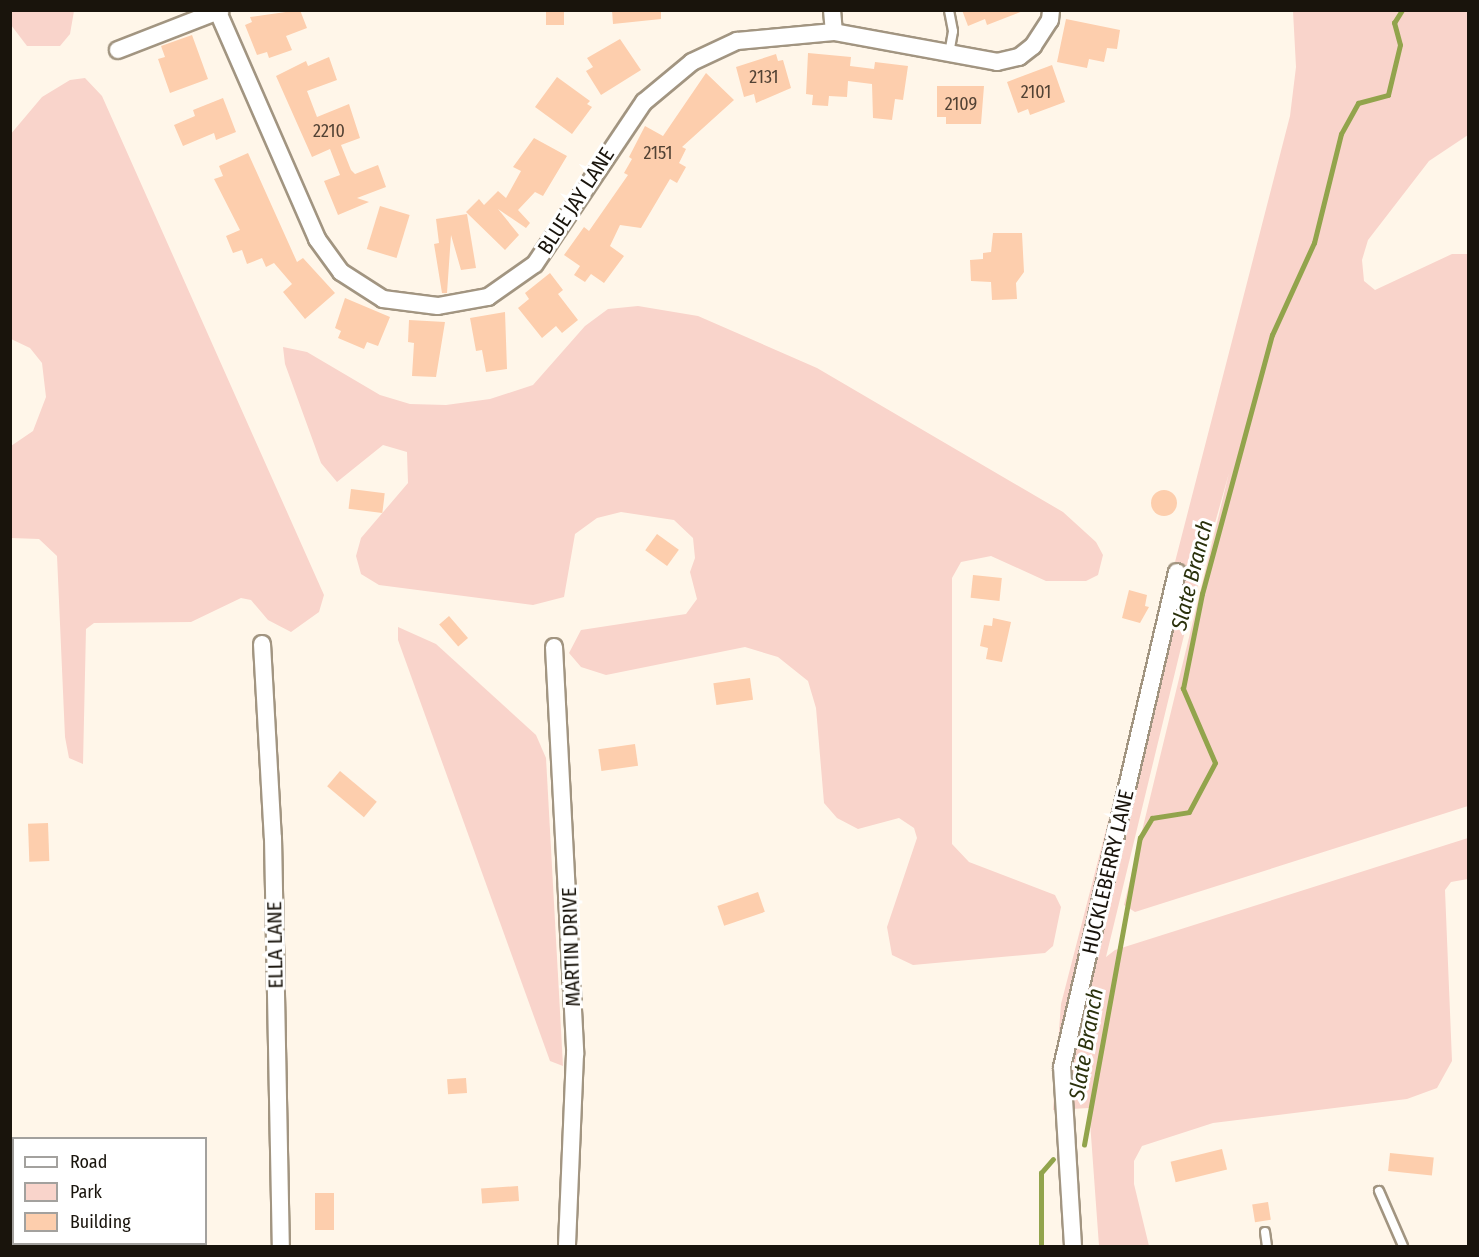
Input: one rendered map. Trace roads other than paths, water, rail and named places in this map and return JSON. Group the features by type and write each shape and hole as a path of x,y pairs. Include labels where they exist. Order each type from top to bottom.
{"street":[{"path":"832,10 834,32"},
{"name":"BLUE JAY LANE","path":"219,11 317,238 341,272 383,299 438,306 488,297 535,264 644,102 692,62 737,41 834,32 949,55 997,62 1019,57 1033,46 1050,20 1051,10"},
{"path":"118,50 219,11"},
{"name":"HUCKLEBERRY LANE","path":"1073,1246 1062,1067 1177,572"},
{"name":"ELLA LANE","path":"262,644 273,838 281,1246"},
{"name":"MARTIN DRIVE","path":"554,647 575,1054 567,1246"}],"lane":[{"path":"949,10 953,30 949,55"},
{"path":"1379,1191 1403,1246"},
{"path":"1265,1232 1267,1246"}],"waterway":[{"name":"Slate Branch","path":"1084,1145 1140,838 1152,818 1189,812 1215,763 1183,689 1202,594 1272,335 1314,243 1341,134 1358,103 1388,95 1400,45 1394,23 1402,10"},
{"name":"Slate Branch","path":"1041,1246 1041,1173 1053,1159"}]}
